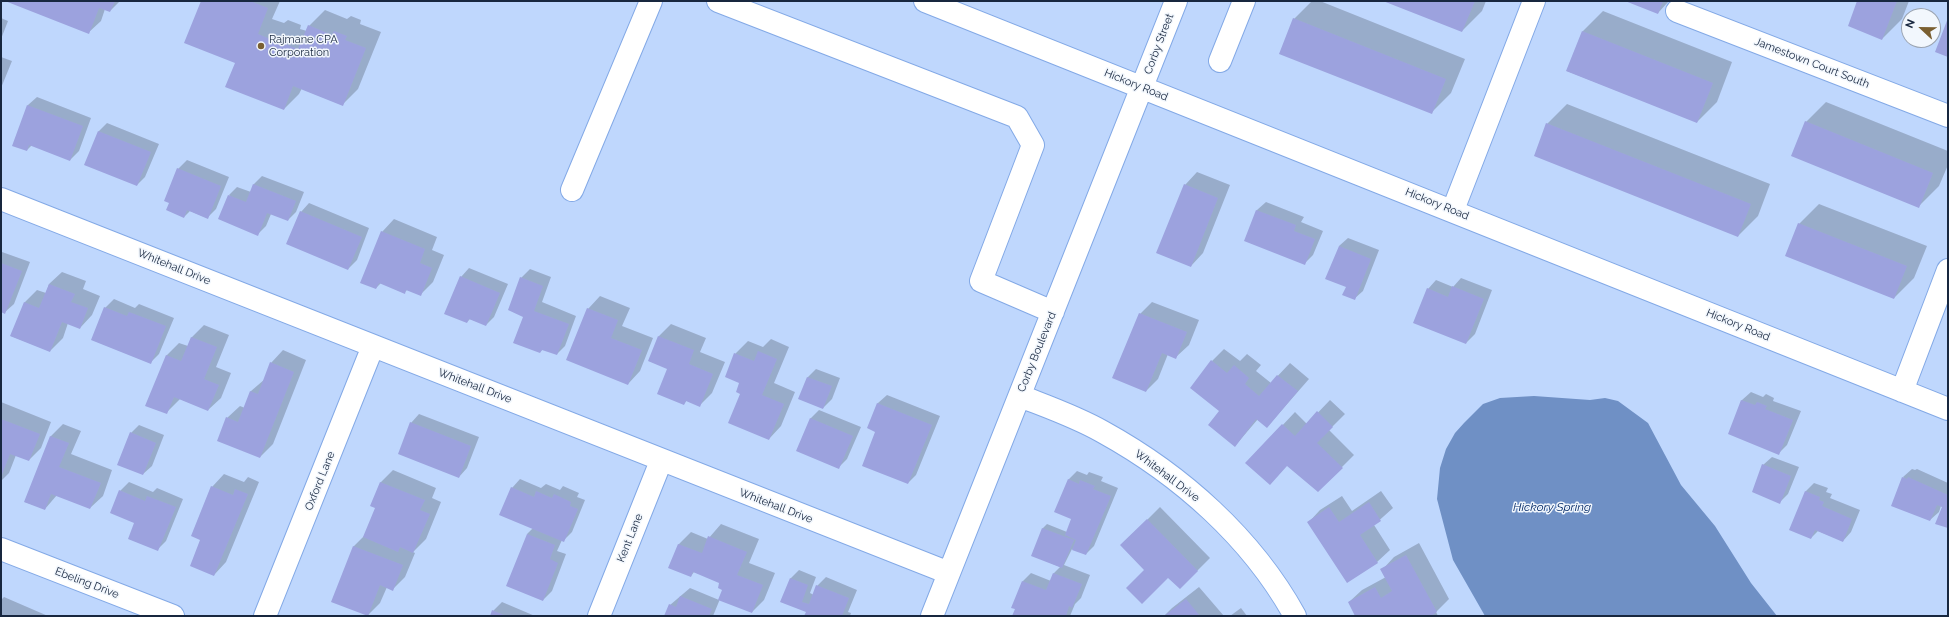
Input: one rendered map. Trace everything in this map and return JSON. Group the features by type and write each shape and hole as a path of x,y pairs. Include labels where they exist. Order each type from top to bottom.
{"street":[{"path":"572,190 652,1"},
{"path":"718,1 1017,116 1033,145 980,281 1053,312"},
{"name":"Hickory Road","path":"925,1 1453,210 1948,409"},
{"name":"Corby Street","path":"1142,87 1176,1"},
{"path":"1220,62 1244,1"},
{"path":"1453,210 1534,1"},
{"name":"Jamestown Court South","path":"1677,11 1948,116"},
{"name":"Corby Boulevard","path":"932,616 1142,87"},
{"name":"Whitehall Drive","path":"1,199 949,573"},
{"path":"1902,391 1948,270"},
{"name":"Oxford Lane","path":"265,616 373,346"},
{"name":"Whitehall Drive","path":"1020,396 1058,410 1102,432 1138,453 1184,486 1225,524 1264,567 1295,616"},
{"name":"Kent Lane","path":"599,616 661,460"},
{"name":"Ebeling Drive","path":"1,549 173,616"}],"water":[{"name":"Hickory Spring","path":"1534,396 1590,400 1605,398 1618,401 1648,423 1681,485 1715,526 1751,583 1777,616 1485,616 1453,560 1437,499 1440,468 1446,449 1455,433 1483,404 1500,398"}],"building":[{"path":"5,1 115,1 110,12 99,8 89,34"},
{"path":"201,1 250,1 268,8 258,34 270,39 271,35 286,41 285,44 298,49 308,25 332,35 334,31 347,36 345,40 366,48 343,106 293,86 284,110 225,87 235,63 184,43"},
{"path":"1383,1 1475,1 1462,32"},
{"path":"1625,1 1663,1 1658,14"},
{"path":"1857,1 1897,1 1882,40 1848,26"},
{"path":"1293,18 1446,79 1432,114 1279,54"},
{"path":"1948,18 1948,57 1935,52 1937,48 1941,48 1941,36"},
{"path":"1582,31 1713,83 1697,123 1566,71"},
{"path":"27,105 83,126 70,161 29,145 27,151 12,146"},
{"path":"1805,121 1933,173 1919,208 1791,156"},
{"path":"1546,123 1751,204 1738,237 1534,156"},
{"path":"98,131 151,152 137,186 84,165"},
{"path":"177,168 221,186 208,219 187,210 184,218 166,210 169,203 164,201"},
{"path":"253,184 296,201 288,221 267,213 258,236 218,219 228,195 246,202"},
{"path":"1184,184 1218,198 1191,267 1156,253"},
{"path":"1256,210 1296,225 1294,231 1315,239 1305,265 1244,241"},
{"path":"300,211 362,237 348,270 286,244"},
{"path":"1798,223 1907,266 1894,299 1785,256"},
{"path":"381,231 425,249 420,263 432,268 421,296 406,290 405,294 379,283 376,289 360,283"},
{"path":"1339,246 1371,259 1355,300 1342,295 1346,287 1325,279"},
{"path":"1,263 22,271 5,314 1,312"},
{"path":"460,276 500,293 486,326 469,319 467,323 444,314"},
{"path":"520,277 543,286 534,311 569,324 557,355 542,350 540,353 513,343 523,317 508,310"},
{"path":"49,284 75,294 71,302 88,308 80,329 62,322 50,352 10,336 24,302 39,308"},
{"path":"1452,286 1484,299 1466,344 1413,323 1427,288 1448,297"},
{"path":"104,307 127,316 129,312 166,326 151,364 91,340"},
{"path":"587,308 618,320 611,338 642,350 628,385 566,360"},
{"path":"1139,313 1187,332 1176,359 1162,353 1146,392 1112,378"},
{"path":"658,336 694,350 689,364 713,374 700,407 686,401 684,405 657,394 667,369 648,361"},
{"path":"191,337 217,347 204,379 219,385 208,411 174,397 167,414 145,406 166,355 181,361"},
{"path":"758,351 777,359 762,395 784,404 769,440 728,423 740,394 736,392 739,383 725,377 734,353 754,361"},
{"path":"1211,360 1227,373 1234,365 1249,378 1245,384 1259,396 1277,375 1298,391 1267,428 1256,419 1235,447 1208,425 1219,411 1190,388"},
{"path":"270,362 294,372 260,458 217,441 226,417 238,422 250,391 258,394"},
{"path":"807,377 832,386 823,409 798,399"},
{"path":"1741,400 1755,405 1757,402 1767,406 1765,409 1793,420 1779,455 1728,434"},
{"path":"877,403 932,425 908,484 862,466 875,432 867,428"},
{"path":"1317,411 1333,427 1317,443 1343,468 1318,492 1287,466 1270,485 1245,463 1282,424 1295,436"},
{"path":"810,418 853,436 839,469 796,451"},
{"path":"1,419 40,434 29,461 10,454 1,477"},
{"path":"410,422 471,446 459,478 398,454"},
{"path":"130,432 156,443 143,475 117,465"},
{"path":"50,436 69,443 59,467 101,483 90,509 51,494 45,510 24,502"},
{"path":"1762,464 1791,476 1780,504 1752,492"},
{"path":"1902,477 1907,479 1908,477 1948,495 1948,528 1935,524 1942,507 1937,505 1930,521 1891,506"},
{"path":"1068,479 1079,484 1080,480 1095,486 1093,489 1111,496 1086,555 1072,550 1076,540 1065,535 1071,519 1054,512"},
{"path":"380,482 425,500 420,510 430,514 413,553 400,547 398,552 363,537 375,508 370,506"},
{"path":"211,486 233,495 235,489 248,494 214,576 190,566 200,540 191,536"},
{"path":"511,487 534,497 536,491 552,498 554,494 571,502 570,506 578,509 564,542 499,515"},
{"path":"119,490 145,501 147,496 176,507 158,551 128,539 134,523 110,513"},
{"path":"1805,491 1820,497 1819,500 1824,502 1822,506 1852,519 1843,542 1815,530 1811,539 1789,530"},
{"path":"1369,502 1381,521 1360,535 1378,563 1347,583 1307,522 1329,507 1339,522"},
{"path":"1147,519 1198,571 1180,589 1168,578 1142,604 1126,588 1144,570 1120,545"},
{"path":"1042,528 1074,540 1062,568 1031,556"},
{"path":"527,534 555,545 550,559 558,563 543,601 506,586"},
{"path":"708,536 747,552 737,575 763,585 752,613 718,600 722,590 718,588 719,583 693,572 691,577 668,568 678,544 702,553"},
{"path":"353,546 403,565 393,591 380,585 368,616 331,602"},
{"path":"1406,555 1437,612 1431,616 1355,616 1348,602 1375,587 1381,598 1392,591 1380,569"},
{"path":"1053,573 1082,584 1072,608 1069,606 1066,616 1012,616 1015,609 1011,608 1022,581 1046,590"},
{"path":"790,578 808,585 802,602 809,604 816,585 849,598 842,616 804,616 806,612 780,602"},
{"path":"680,596 712,609 709,616 664,616 669,604 676,607"},
{"path":"1186,599 1200,616 1164,616"},
{"path":"492,610 506,616 490,616"}],"place":[{"name":"Rajmane CPA Corporation","path":"261,46"}]}
